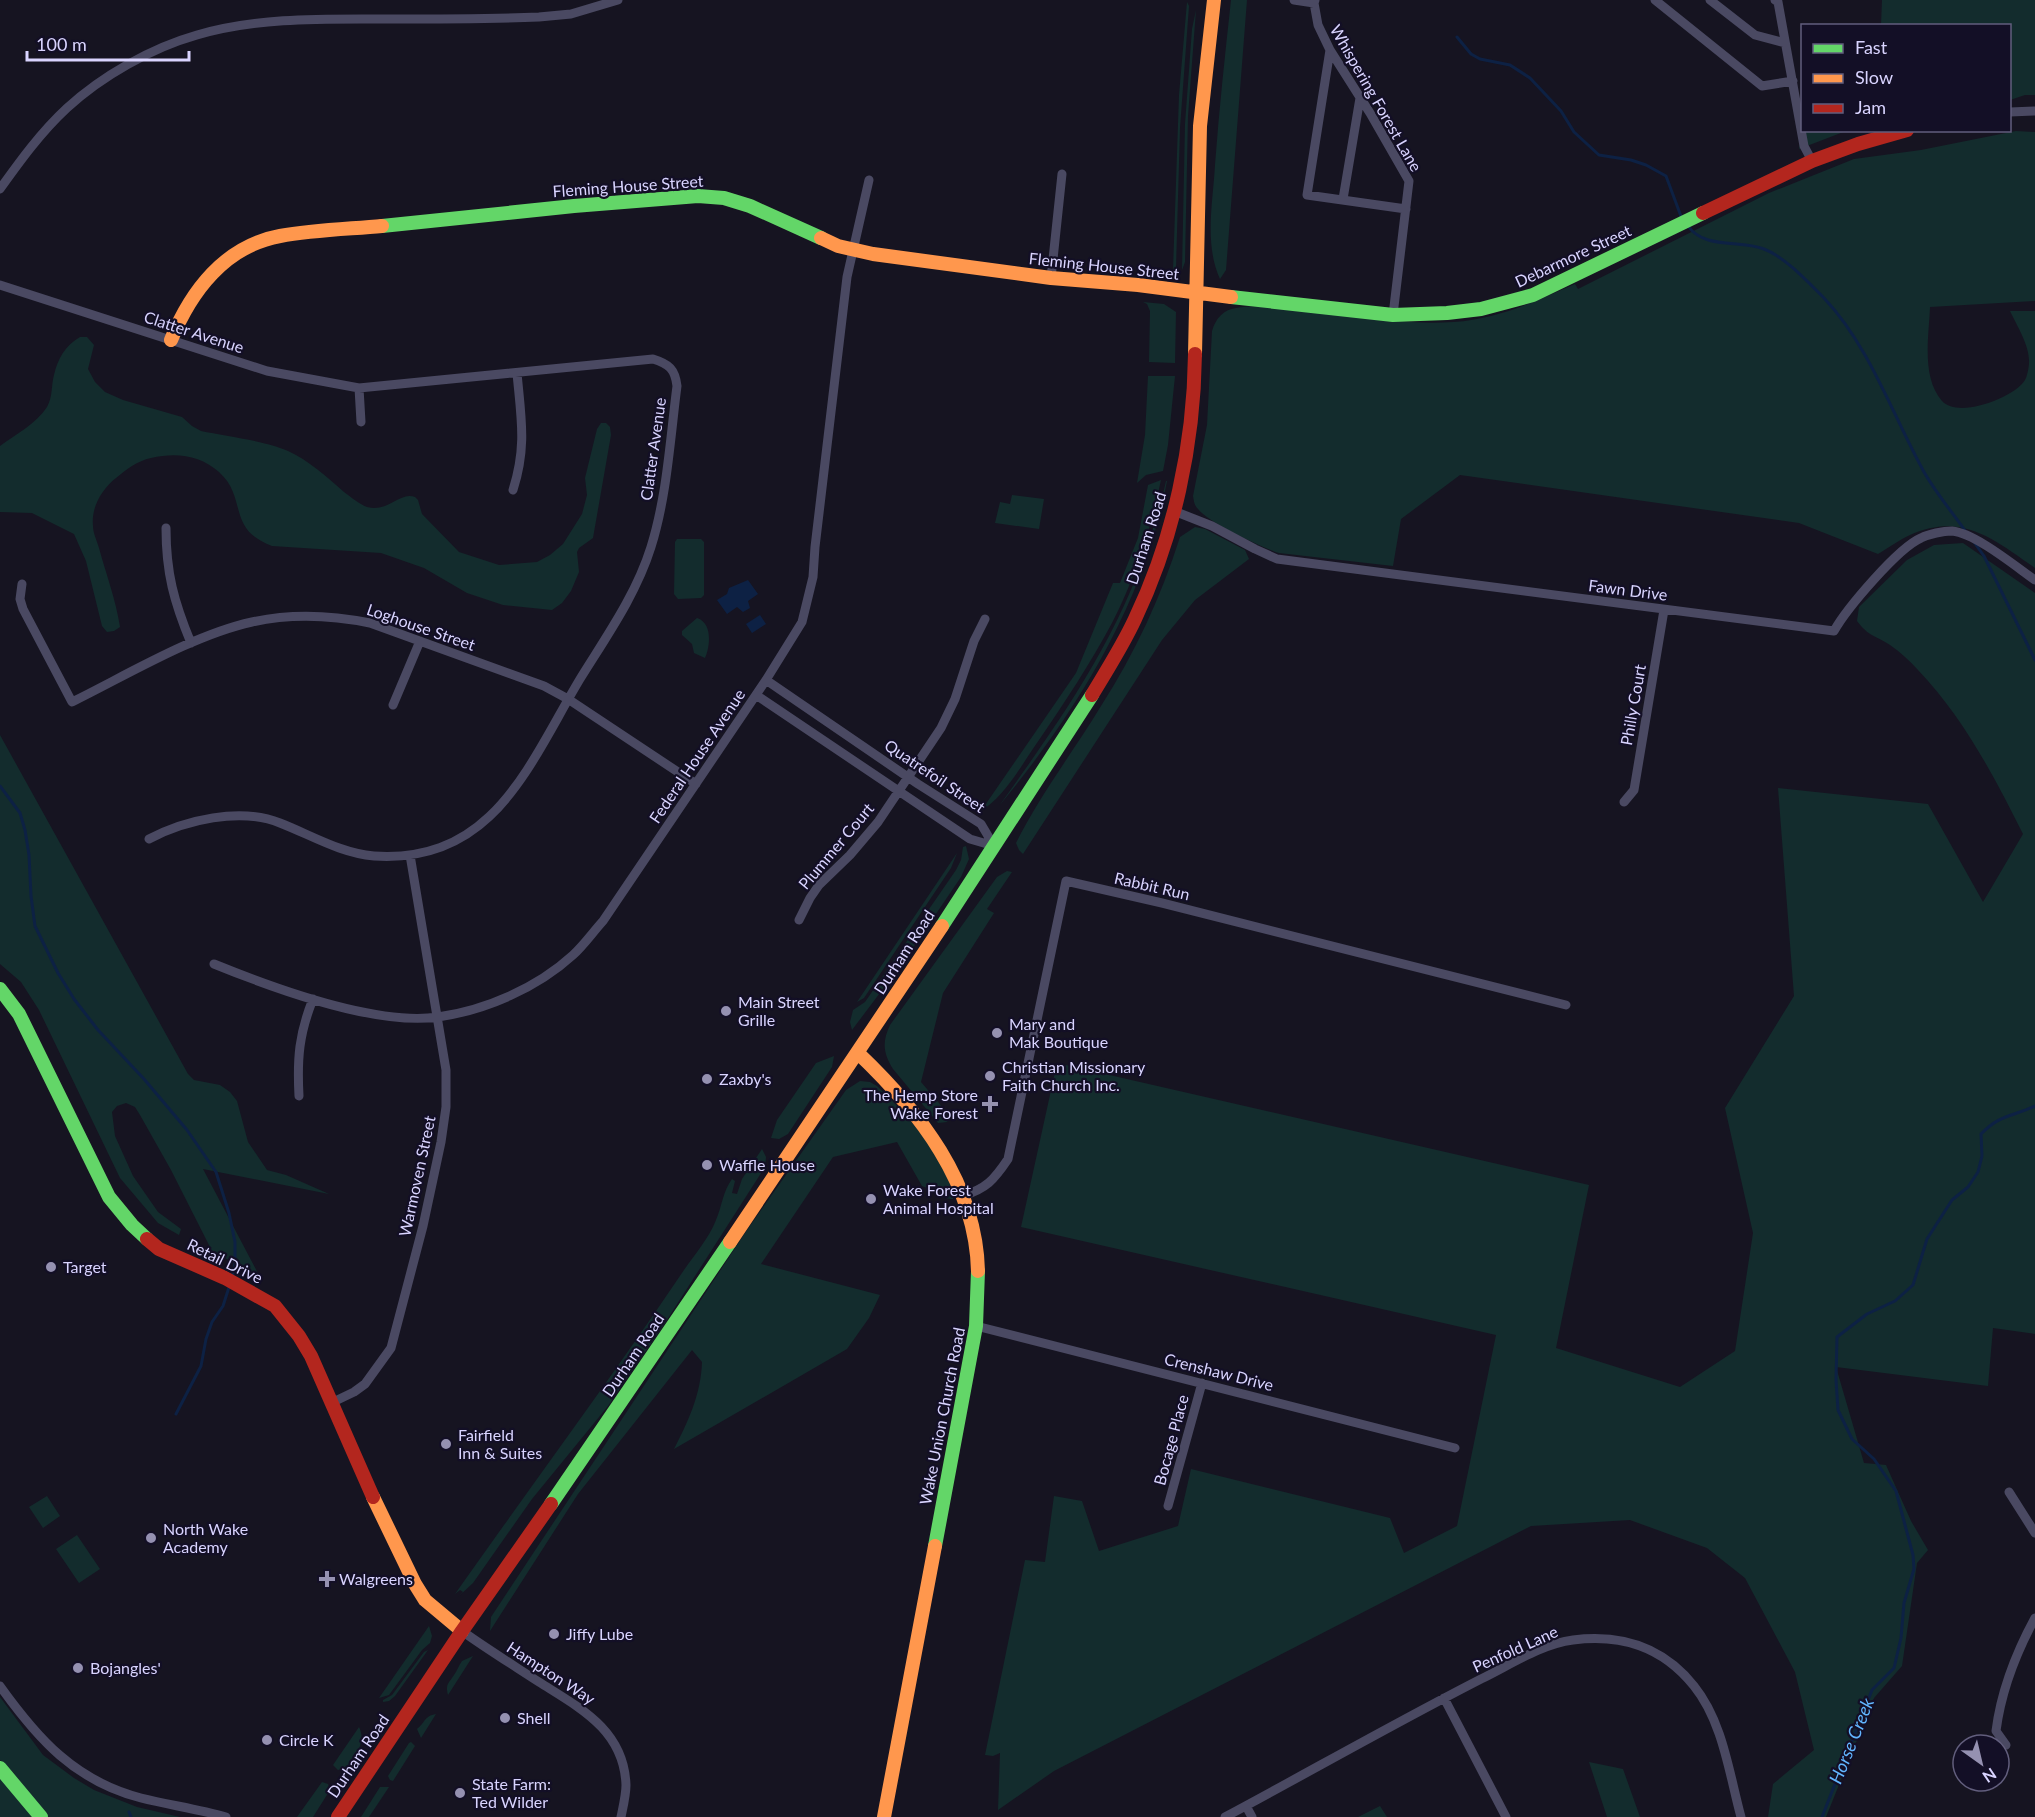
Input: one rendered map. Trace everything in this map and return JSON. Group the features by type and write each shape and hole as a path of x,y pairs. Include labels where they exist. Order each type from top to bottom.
{"main road":[{"name":"Durham Road","path":"338,1817 462,1631 617,1409 858,1053 1086,706 1135,620 1164,548 1182,478 1191,428 1195,374 1200,126 1214,0"},
{"name":"Debarmore Street","path":"1197,293 1393,315 1465,312 1504,305 1533,295 1812,161 1900,132"},
{"name":"Fleming House Street","path":"171,340 182,311 201,284 220,265 257,243 300,233 668,197 724,198 750,206 854,251 1051,278 1138,285 1197,293"},
{"name":"Retail Drive","path":"0,989 19,1014 109,1197 132,1225 159,1249 244,1286 275,1306 299,1336 311,1356 415,1584 432,1606 462,1631"},
{"name":"Wake Union Church Road","path":"858,1053 886,1078 916,1114 950,1167 969,1217 976,1250 975,1326 884,1817"},
{"path":"0,1768 41,1817"}],"street":[{"path":"0,189 28,150 67,108 121,68 160,49 197,35 270,21 538,17 571,14 618,0"},
{"path":"1294,0 1315,2"},
{"path":"1655,0 1762,86 1793,81"},
{"path":"1710,0 1755,35 1785,43"},
{"path":"1775,0 1778,2 1801,128"},
{"name":"Whispering Forest Lane","path":"1315,2 1318,25 1330,50 1409,181 1393,315"},
{"path":"1330,50 1307,195 1406,209"},
{"path":"1343,199 1360,98"},
{"path":"2011,112 2035,111"},
{"path":"1802,132 1804,146 1812,161"},
{"path":"1051,278 1062,174"},
{"name":"Federal House Avenue","path":"214,964 313,999 369,1013 405,1017 438,1017 482,1006 535,984 574,955 603,921 766,680 802,622 813,578 847,277 868,180"},
{"name":"Clatter Avenue","path":"0,285 267,371 359,388 653,359 672,368 676,376 677,386 666,478 651,546 642,573 516,788 492,815 454,841 410,855 373,856 334,847 278,822 255,818 229,817 196,820 168,829 149,839"},
{"path":"513,490 521,466 524,442 517,373"},
{"path":"359,388 361,422"},
{"name":"Fawn Drive","path":"1174,511 1212,526 1277,559 1834,631 1845,613 1906,549 1920,538 1952,531 1968,535 2035,580"},
{"path":"166,528 168,578 190,644"},
{"name":"Loghouse Street","path":"22,584 20,599 23,609 72,702 190,644 231,627 253,621 303,616 345,618 370,623 544,686 568,699 696,784"},
{"name":"Philly Court","path":"1624,802 1634,790 1664,610"},
{"name":"Plummer Court","path":"800,920 819,885 850,855 878,822 942,728 955,699 974,641 985,619"},
{"path":"393,705 420,641"},
{"name":"Quatrefoil Street","path":"766,680 981,824 994,846"},
{"name":"Quatrefoil Street","path":"756,695 970,839 994,846"},
{"name":"Warmoven Street","path":"331,1403 365,1384 391,1348 423,1226 441,1142 446,1107 446,1070 410,855"},
{"name":"Rabbit Run","path":"962,1196 980,1191 996,1178 1008,1159 1066,881 1566,1005"},
{"path":"299,1096 297,1064 303,1024 313,999"},
{"name":"Crenshaw Drive","path":"975,1326 1455,1448"},
{"name":"Bocage Place","path":"1168,1506 1202,1383"},
{"path":"2009,1492 2035,1533"},
{"path":"1997,1733 1999,1707 2026,1634 2035,1618"},
{"name":"Hampton Way","path":"462,1631 580,1707 604,1729 618,1750 624,1772 626,1787 621,1817"},
{"name":"Penfold Lane","path":"1226,1817 1444,1698 1544,1648 1570,1640 1602,1638 1624,1640 1641,1646 1674,1665 1693,1685 1704,1700 1716,1726 1741,1817"},
{"path":"0,1686 28,1725 74,1767 90,1777 124,1793 226,1817"},
{"path":"1444,1698 1506,1817"},
{"path":"1246,1806 1252,1817"}],"green space":[{"path":"1231,0 1247,0 1226,270 1220,279 1212,252 1211,223 1218,124"},
{"path":"1882,0 2035,0 2035,95 2025,95 2011,100 2011,24 1881,24"},
{"path":"1187,2 1189,6 1180,128 1176,268 1174,272 1179,95"},
{"path":"1196,10 1188,116 1185,262 1182,270 1185,124 1192,29"},
{"path":"2016,131 2035,132 2035,301 1930,307 1928,356 1935,391 1942,401 1950,406 1972,407 1998,399 2019,387 2026,379 2029,367 2029,356 2025,343 2010,311 2035,311 2035,568 1991,539 1961,528 1946,526 1929,529 1910,535 1878,554 1799,523 1460,475 1401,519 1393,566 1279,553 1224,527 1204,515 1195,504 1193,496 1207,425 1212,331 1218,319 1227,311 1245,307 1282,308 1418,322 1454,322 1486,317 1546,297 1575,284 1578,289 1769,193 1854,159 1921,150"},
{"path":"1802,132 1843,132 1799,149"},
{"path":"1143,302 1164,304 1176,312 1175,363 1149,362 1150,311 1147,304"},
{"path":"80,337 87,337 94,345 88,369 95,382 105,392 123,400 182,417 201,431 279,447 310,464 344,492 367,507 381,507 404,497 415,497 422,514 459,552 499,565 537,562 563,544 582,514 587,495 585,478 597,429 601,423 606,423 610,427 611,435 593,538 577,552 579,572 571,591 562,603 552,610 503,605 467,593 424,568 381,553 272,546 248,531 233,492 219,472 196,459 170,455 137,463 106,487 98,499 93,519 94,531 120,627 107,632 102,626 86,561 74,534 32,513 0,512 0,446 43,413 50,399 54,375 60,358 66,348"},
{"path":"1148,376 1175,376 1163,471 1146,475 1137,483 1145,435"},
{"path":"1161,480 1141,553 1112,623 1077,683 1020,769 998,797 981,811 1076,673 1113,583 1120,583 1138,538 1148,485"},
{"path":"1166,481 1157,526 1142,570 1104,654 1055,733 999,806 1068,706 1108,637 1141,564"},
{"path":"1012,495 1044,499 1039,529 995,523 1000,502 1010,504"},
{"path":"1195,527 1205,529 1245,550 1249,559 1195,600 1162,640 1023,854 1016,843 1035,808 1125,666 1156,603 1180,537"},
{"path":"677,539 701,539 704,542 704,595 701,598 678,599 674,594 675,542"},
{"path":"1963,543 2035,593 2035,1334 1993,1328 1988,1386 1836,1367 1864,1463 1886,1465 1911,1521 1928,1550 1917,1563 1902,1666 1874,1698 1826,1817 1768,1817 1773,1784 1814,1750 1795,1672 1745,1578 1707,1548 1630,1520 1531,1526 1054,1771 998,1810 1000,1753 993,1756 985,1755 1025,1560 1045,1562 1054,1496 1082,1501 1099,1551 1178,1526 1191,1469 1390,1518 1404,1553 1457,1526 1496,1335 1021,1227 1057,1063 1589,1185 1556,1348 1680,1387 1735,1351 1753,1233 1725,1108 1794,996 1778,788 1928,804 1983,902 2023,834 1989,769 1949,707 1908,660 1890,645 1869,633 1857,621 1859,607 1907,560 1934,545"},
{"path":"697,618 706,625 708,630 709,642 705,658 694,653 692,644 682,635 682,631"},
{"path":"0,735 188,1074 194,1080 220,1085 230,1092 237,1101 248,1142 267,1170 286,1175 329,1194 203,1169 260,1277 212,1251 140,1115 135,1107 126,1103 117,1106 112,1112 115,1136 133,1176 158,1212 181,1229 179,1235 158,1223 120,1178 39,1010 21,982 0,964"},
{"path":"966,846 969,859 961,877 904,961 852,1030 850,1022 853,1010 865,1002 956,870 961,860 963,847"},
{"path":"957,853 951,868 864,998 857,1002"},
{"path":"1007,871 1012,872 987,909 994,913 943,993 921,1082 950,1116 947,1122 938,1123 893,1069 887,1058 886,1037 890,1025 997,877"},
{"path":"834,1056 832,1067 788,1134 779,1139 771,1138 777,1120 816,1063"},
{"path":"860,1081 870,1082 877,1086 916,1128 941,1163 952,1188 953,1199 945,1198 922,1186 897,1142 833,1157 761,1264 880,1295 869,1318 847,1349 674,1449 689,1418 701,1374 702,1362 692,1350 578,1494 490,1631 491,1617 747,1230 846,1090"},
{"path":"762,1149 766,1157 765,1167 663,1326 608,1406 532,1499 473,1583 458,1597 463,1592 460,1590 455,1594 706,1240 732,1179 735,1181 732,1193 737,1194 742,1179"},
{"path":"47,1496 60,1516 43,1528 29,1507"},
{"path":"77,1535 100,1569 79,1583 56,1549"},
{"path":"429,1626 432,1636 430,1643 422,1650 389,1695 379,1698"},
{"path":"428,1650 395,1696 383,1702 392,1695 424,1652"},
{"path":"473,1656 448,1695 448,1684 462,1661"},
{"path":"0,1697 43,1755 74,1778 94,1790 137,1807 180,1817 48,1817 0,1760"},
{"path":"436,1714 421,1738 417,1729 427,1718"},
{"path":"359,1727 362,1738 359,1749 347,1768 338,1770 333,1765"},
{"path":"411,1742 415,1746 393,1781 390,1780 388,1776"},
{"path":"1589,1762 1623,1769 1640,1817 1607,1817"},
{"path":"0,1775 35,1817 0,1817"},
{"path":"322,1782 328,1784 330,1790 313,1817 297,1817"},
{"path":"380,1787 389,1787 369,1817 361,1817"},
{"path":"1380,1806 1387,1817 1358,1817"}],"water":[{"path":"748,580 758,594 748,601 750,608 743,612 737,607 727,614 717,600 727,594 729,588"},
{"path":"760,615 766,624 752,633 746,624"}],"waterway":[{"path":"1457,37 1471,54 1480,59 1510,65 1530,78 1561,111 1574,132 1599,155 1631,160 1666,176 1682,219"},
{"path":"1688,226 1695,233 1713,241 1755,246 1772,253 1796,270 1824,298 1855,338 1924,472 1966,532"},
{"path":"1974,542 1984,556 2035,660"},
{"path":"0,786 20,813 29,855 35,926 58,973 74,999 98,1030 187,1130 216,1172 229,1213 235,1242 235,1264 232,1278"},
{"name":"Horse Creek","path":"1822,1817 1872,1690 1894,1668 1901,1638 1904,1603 1914,1569 1913,1555 1896,1491 1874,1459 1852,1439 1838,1410 1837,1337 1867,1314 1895,1301 1913,1285 1927,1239 1952,1200 1968,1187 1978,1172 1982,1156 1981,1134 2000,1119 2035,1106"},
{"path":"176,1414 201,1366 212,1322 223,1306 230,1284"},
{"path":"129,1812 131,1817"}],"traffic: fast":[{"path":"382,226 698,196 724,198 750,206 821,238"},
{"path":"1231,297 1393,315 1481,309 1533,295 1703,213"},
{"path":"942,926 1092,695"},
{"path":"0,989 19,1014 109,1197 147,1239"},
{"path":"551,1504 730,1242"},
{"path":"935,1546 976,1326 978,1271"},
{"path":"0,1768 41,1817"}],"traffic: slow":[{"path":"1195,354 1200,126 1214,0"},
{"path":"171,340 189,304 200,288 212,273 243,250 260,241 280,236 382,226"},
{"path":"821,238 838,246 873,254 1051,278 1138,285 1231,297"},
{"path":"730,1242 942,926"},
{"path":"858,1053 902,1099 940,1151 967,1208 975,1239 978,1271"},
{"path":"373,1497 425,1600 462,1631"},
{"path":"884,1817 935,1546"}],"traffic: jam":[{"path":"1703,213 1812,161 1900,132"},
{"path":"1092,695 1135,619 1149,588 1171,523 1191,422 1195,354"},
{"path":"147,1239 159,1249 225,1278 275,1306 299,1336 311,1356 373,1497"},
{"path":"338,1817 462,1631 551,1504"}],"place":[{"name":"Main Street Grille","path":"726,1011"},
{"name":"Mary and Mak Boutique","path":"997,1033"},
{"name":"Christian Missionary Faith Church Inc.","path":"990,1076"},
{"name":"Zaxby's","path":"707,1079"},
{"name":"The Hemp Store Wake Forest","path":"990,1104"},
{"name":"Waffle House","path":"707,1165"},
{"name":"Wake Forest Animal Hospital","path":"871,1199"},
{"name":"Target","path":"51,1267"},
{"name":"Fairfield Inn & Suites","path":"446,1444"},
{"name":"North Wake Academy","path":"151,1538"},
{"name":"Walgreens","path":"327,1579"},
{"name":"Jiffy Lube","path":"554,1634"},
{"name":"Bojangles'","path":"78,1668"},
{"name":"Shell","path":"505,1718"},
{"name":"Circle K","path":"267,1740"},
{"name":"State Farm: Ted Wilder","path":"460,1793"}]}
